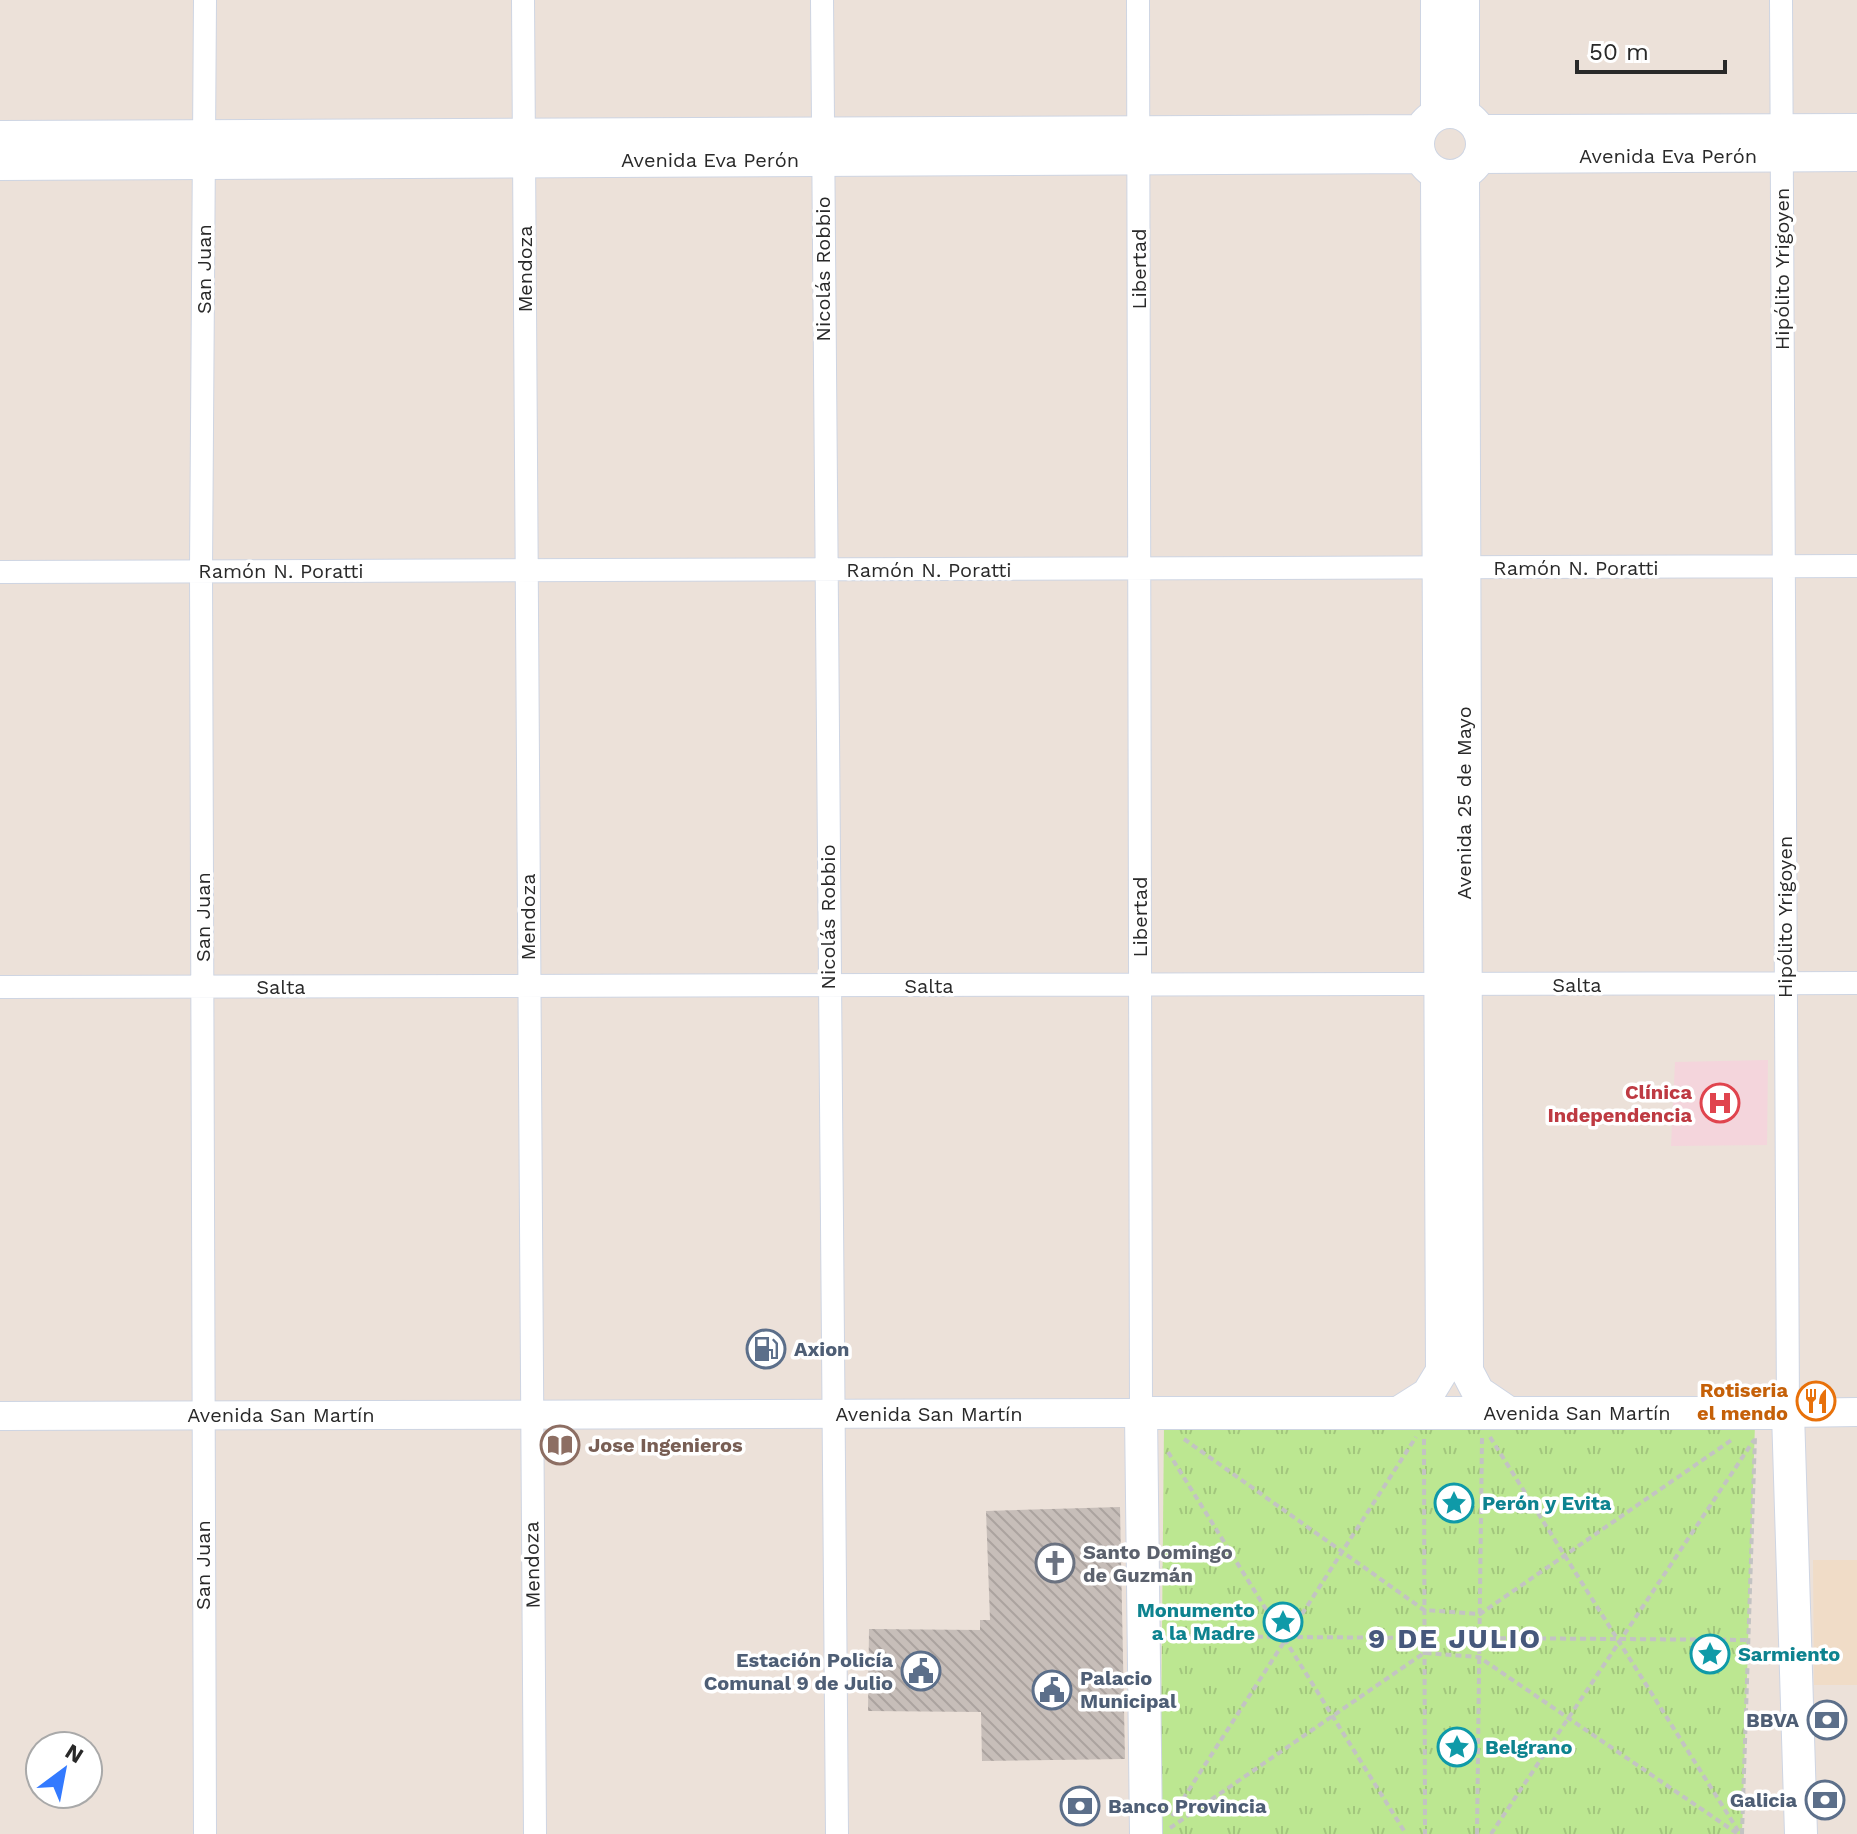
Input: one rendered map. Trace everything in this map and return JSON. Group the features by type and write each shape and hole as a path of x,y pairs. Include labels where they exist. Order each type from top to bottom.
{"main road":[{"name":"Avenida 25 de Mayo","path":"1398,1413 1428,1394 1442,1371 1452,985 1450,144 1437,0"},
{"name":"Avenida 25 de Mayo","path":"1450,144 1463,0"},
{"name":"Avenida Eva Perón","path":"1782,144 1857,130"},
{"name":"Avenida Eva Perón","path":"0,137 205,149 1782,144 1857,155"},
{"name":"Avenida Eva Perón","path":"0,164 205,149"},
{"name":"Avenida 25 de Mayo","path":"1452,985 1467,1371 1478,1392 1509,1413"},
{"name":"Avenida San Martín","path":"1141,1413 1788,1413"},
{"name":"Libertad","path":"1141,1413 1146,1834"},
{"name":"Hipólito Yrigoyen","path":"1788,1413 1801,1834"}],"street":[{"name":"San Juan","path":"205,0 201,570 205,1834"},
{"name":"Mendoza","path":"523,0 535,1834"},
{"name":"Nicolás Robbio","path":"822,0 831,1414 837,1834"},
{"name":"Libertad","path":"1138,0 1141,1413"},
{"name":"Hipólito Yrigoyen","path":"1781,0 1788,1413"},
{"name":"Ramón N. Poratti","path":"0,572 1857,566"},
{"name":"Salta","path":"0,987 1857,983"},
{"name":"Avenida San Martín","path":"1788,1413 1857,1412"},
{"name":"Avenida San Martín","path":"0,1416 1141,1413"}],"path":[{"path":"1740,1834 1755,1424"},
{"path":"1161,1834 1424,1425 1425,1834"},
{"path":"1477,1834 1483,1425 1740,1834"},
{"path":"1177,1435 1424,1610 1480,1614 1742,1433"},
{"path":"1491,1834 1754,1439"},
{"path":"1164,1461 1164,1445 1406,1834"},
{"path":"1162,1636 1424,1638"},
{"path":"1480,1638 1748,1640"},
{"path":"1161,1834 1424,1653 1479,1657 1740,1834"}],"shaded area":[{"name":"Clínica Independencia","path":"1768,1060 1767,1145 1671,1146 1675,1062"},
{"path":"1813,1560 1857,1560 1857,1685 1814,1685"}],"green space":[{"path":"1755,1424 1742,1834 1160,1834 1164,1426"}],"building":[{"path":"1120,1507 1125,1759 982,1761 981,1712 868,1711 869,1629 980,1630 980,1620 990,1620 986,1511"}],"place":[{"name":"Clínica Independencia","path":"1720,1103"},
{"name":"Axion","path":"766,1349"},
{"name":"Rotiseria el mendo","path":"1816,1401"},
{"name":"Jose Ingenieros","path":"560,1445"},
{"name":"Perón y Evita","path":"1454,1503"},
{"name":"Santo Domingo de Guzmán","path":"1055,1563"},
{"name":"Monumento a la Madre","path":"1283,1622"},
{"name":"Sarmiento","path":"1710,1654"},
{"name":"Estación Policía Comunal 9 de Julio","path":"921,1671"},
{"name":"Palacio Municipal","path":"1052,1690"},
{"name":"BBVA","path":"1827,1720"},
{"name":"Belgrano","path":"1457,1747"},
{"name":"Galicia","path":"1825,1800"},
{"name":"Banco Provincia","path":"1080,1806"}],"district":[{"name":"9 DE JULIO","path":"1455,1638"}]}
